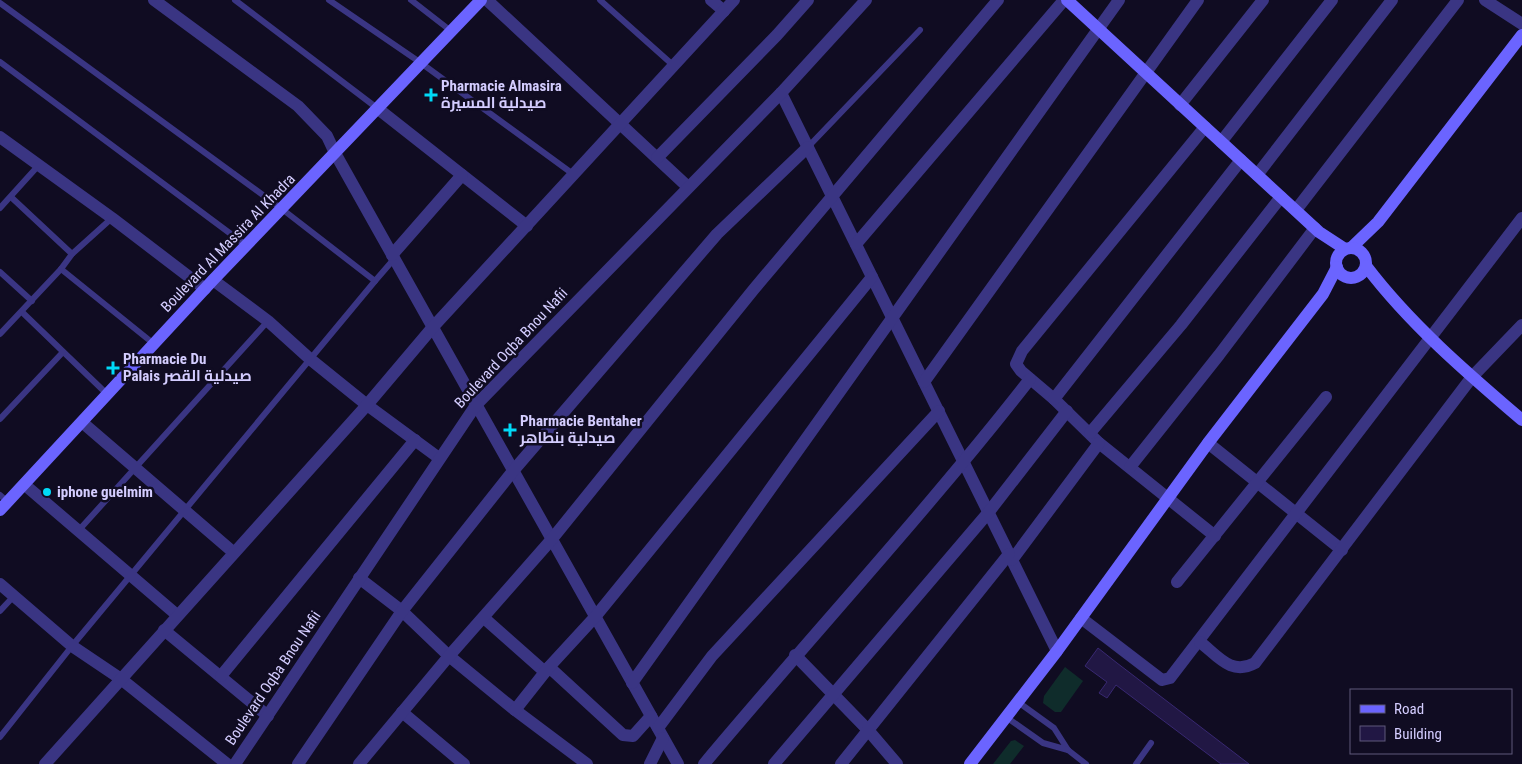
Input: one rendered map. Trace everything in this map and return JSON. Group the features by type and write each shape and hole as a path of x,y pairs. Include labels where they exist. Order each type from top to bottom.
{"street":[{"path":"154,0 298,106 328,136 335,153 678,764"},
{"name":"Boulevard Al Massira Al Khadra","path":"3,502 25,485 209,285 481,0"},
{"path":"487,0 688,187"},
{"path":"711,0 724,11"},
{"path":"45,764 233,552 367,405 433,327 734,0"},
{"path":"657,158 778,35 808,0"},
{"name":"Boulevard Oqba Bnou Nafii","path":"235,764 476,405 781,93 866,0"},
{"path":"359,764 449,656 552,539 706,347 998,0"},
{"path":"856,244 1065,0 1317,230 1349,248 1360,250 1384,290 1472,377 1522,420"},
{"path":"632,683 1119,0"},
{"path":"924,382 1147,74 1198,0"},
{"path":"1180,104 1262,0"},
{"path":"1221,142 1332,0"},
{"path":"1257,175 1392,0"},
{"path":"1296,210 1458,0"},
{"path":"1485,0 1522,24"},
{"path":"970,764 1057,651 1208,443 1323,294 1337,264 1339,254 1349,248 1378,222 1522,35"},
{"path":"781,93 1057,651"},
{"path":"377,108 527,226"},
{"path":"1205,127 1022,351 1016,364 1095,438 1215,536"},
{"path":"0,137 38,166 209,285 268,321 310,359 367,405 439,458"},
{"path":"298,764 402,611 513,471 717,234 808,146"},
{"path":"1054,399 1241,160"},
{"path":"393,257 462,175"},
{"path":"841,764 1011,557 1095,438 1281,197"},
{"path":"1080,618 1162,680 1170,678 1298,514 1522,218"},
{"path":"1323,294 1352,277 1365,261 1378,222"},
{"path":"1317,230 1337,264 1352,277 1384,290"},
{"path":"1130,466 1317,230"},
{"path":"515,710 547,670 595,617 872,277"},
{"path":"1200,642 1234,669 1246,668 1255,663 1472,377 1522,325"},
{"path":"704,764 795,655 964,463 1030,379"},
{"path":"1177,582 1259,484 1326,397"},
{"path":"650,764 660,733 712,656 938,411"},
{"path":"774,764 988,512 1067,411"},
{"path":"82,423 136,467 233,552"},
{"path":"221,676 415,440"},
{"path":"1208,443 1342,550"},
{"path":"25,485 177,615"},
{"path":"359,578 402,611 449,656 515,710 587,764"},
{"path":"0,584 72,646 121,679 228,764"},
{"path":"484,618 623,735 633,736 651,716"},
{"path":"164,630 268,716"},
{"path":"795,655 868,730 897,764"},
{"path":"402,712 464,764"}],"lane":[{"path":"235,0 377,108"},
{"path":"329,0 421,63 573,174"},
{"path":"411,0 451,31"},
{"path":"600,0 674,66"},
{"path":"0,3 282,209 375,281"},
{"path":"808,146 920,30"},
{"path":"0,62 247,246"},
{"path":"0,208 38,166"},
{"path":"11,197 72,254"},
{"path":"0,334 61,269 72,254 112,218"},
{"path":"0,737 72,646 393,257"},
{"path":"61,269 154,344"},
{"path":"0,272 32,300"},
{"path":"22,312 108,395"},
{"path":"79,530 268,321"},
{"path":"0,419 63,352"},
{"path":"0,611 13,597"},
{"path":"1018,702 1054,728 1068,750 1086,764"},
{"path":"1006,717 1043,743 1068,750"},
{"path":"1136,764 1152,743"}],"green space":[{"path":"1065,667 1083,681 1061,712 1055,712 1043,703 1044,696"},
{"path":"1015,740 1024,746 1010,764 993,764 1011,741"}],"building":[{"path":"1098,648 1249,764 1221,764 1116,685 1107,698 1099,693 1107,682 1085,666"}],"place":[{"name":"Pharmacie Almasira صيدلية المسيرة","path":"431,95"},
{"name":"Pharmacie Du Palais صيدلية القصر","path":"113,368"},
{"name":"Pharmacie Bentaher صيدلية بنطاهر","path":"510,430"},
{"name":"iphone guelmim","path":"47,492"}]}
